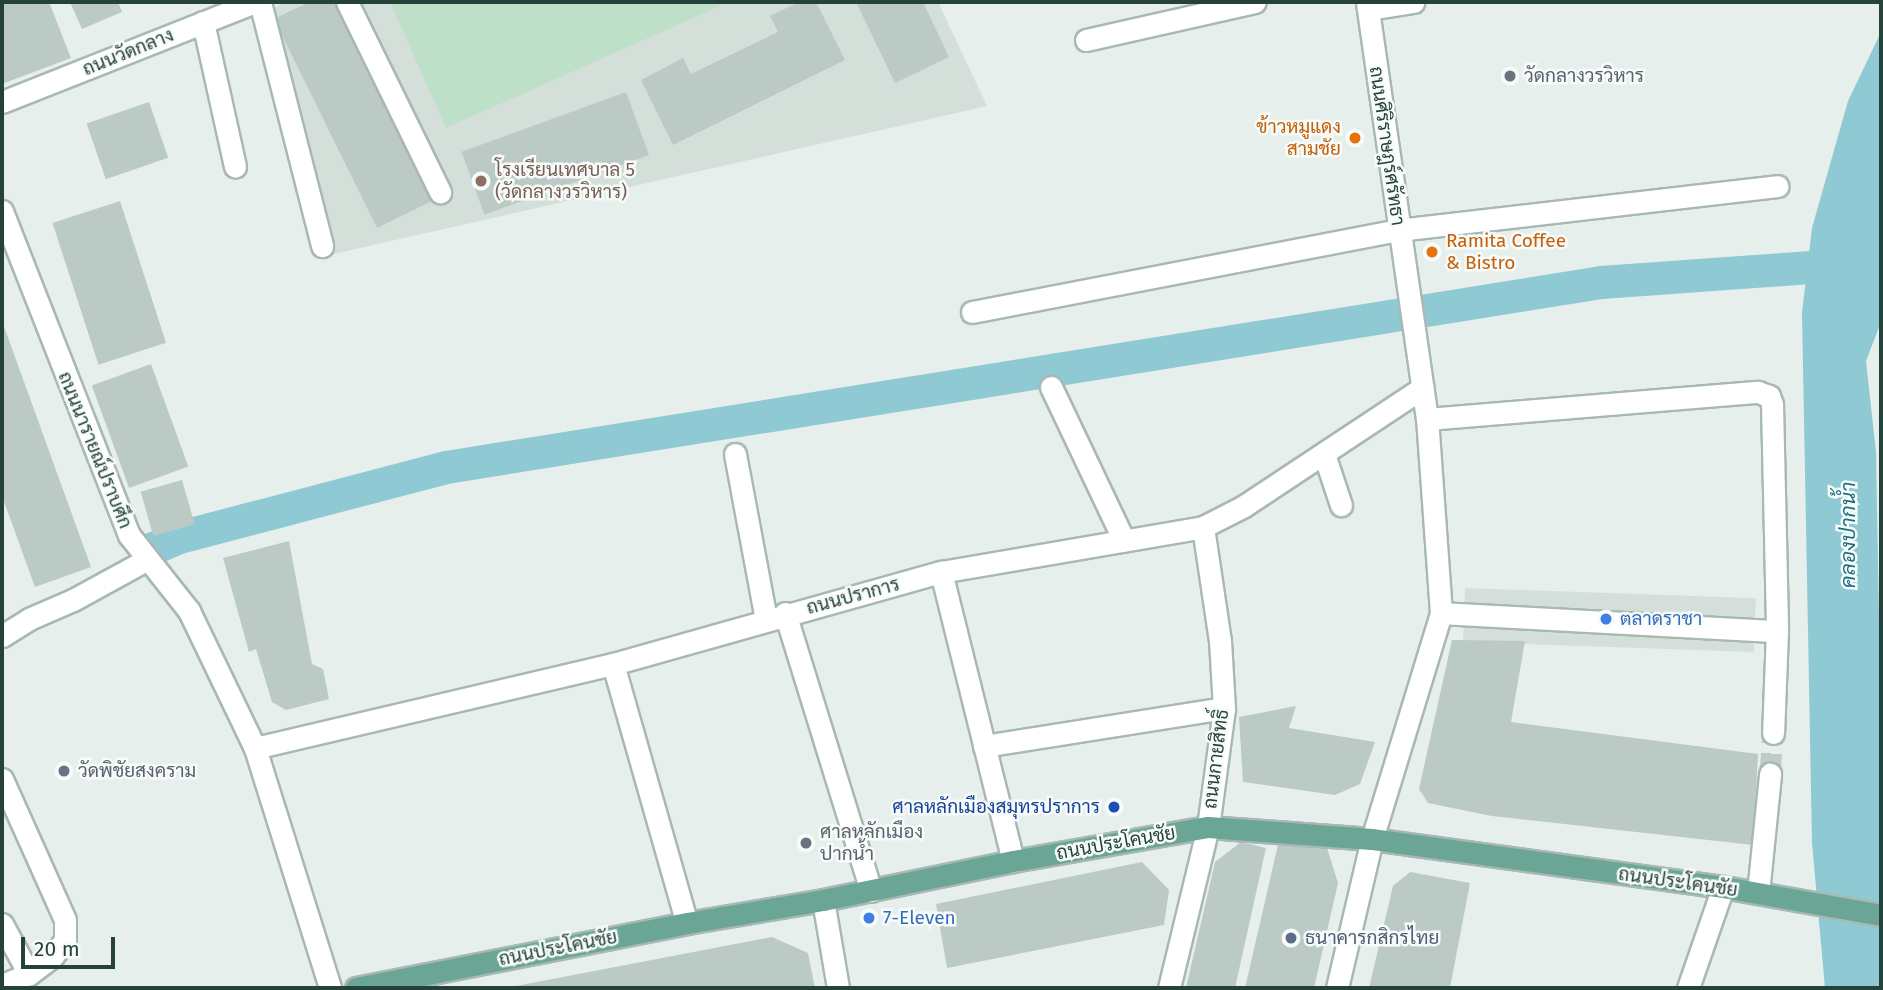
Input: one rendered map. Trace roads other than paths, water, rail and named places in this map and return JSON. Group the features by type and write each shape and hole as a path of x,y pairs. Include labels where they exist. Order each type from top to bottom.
{"main road":[{"name":"ถนนประโคนชัย","path":"356,988 687,923 871,891 1013,861 1208,827 1372,839 1758,892 1881,915"}],"street":[{"name":"ถนนวัดกลาง","path":"2,102 254,2"},
{"path":"260,2 322,246"},
{"path":"347,2 440,192"},
{"path":"1086,40 1226,5 1255,2"},
{"path":"1368,6 1413,2"},
{"name":"ถนนศิริราษฎร์ศรัทธา","path":"1368,6 1427,419 1441,613"},
{"path":"203,22 234,166"},
{"path":"972,312 1398,230 1777,186"},
{"name":"ถนนนารายณ์ปราบศึก","path":"3,219 129,535 146,560 189,611 255,748 330,988"},
{"path":"1051,387 1124,541"},
{"name":"ถนนปราการ","path":"255,748 613,664 776,616 941,572 1203,527 1244,506 1422,388"},
{"path":"1427,419 1758,392 1769,396 1772,404 1777,631 1773,733"},
{"path":"735,453 776,616 871,891"},
{"path":"1324,454 1341,505"},
{"name":"ถนนกายสิทธิ์","path":"1169,988 1208,827 1224,708 1220,641 1203,527"},
{"path":"2,636 29,618 73,600 146,560"},
{"path":"941,572 1013,861"},
{"path":"1338,988 1372,839 1441,613 1777,631"},
{"path":"613,664 687,923"},
{"path":"984,746 1224,708"},
{"path":"1758,892 1770,774"},
{"path":"2,779 65,920 65,940 52,956 29,974 2,985"},
{"path":"1688,988 1723,887"},
{"path":"823,900 838,988"},
{"path":"2,924 29,974"}],"water":[{"name":"คลองปากน้ำ","path":"1881,32 1881,322 1866,361 1876,452 1881,725 1881,988 1825,988 1812,843 1802,313 1812,228 1848,101"}],"waterway":[{"path":"153,548 179,537 446,467 1601,282 1854,264"}],"tunnel":[{"path":"1770,774 1773,733"}],"place":[{"name":"วัดกลางวรวิหาร","path":"1510,76"},
{"name":"ข้าวหมูแดง สามชัย","path":"1355,138"},
{"name":"โรงเรียนเทศบาล 5 (วัดกลางวรวิหาร)","path":"481,181"},
{"name":"Ramita Coffee & Bistro","path":"1432,252"},
{"name":"ตลาดราชา","path":"1606,619"},
{"name":"วัดพิชัยสงคราม","path":"64,771"},
{"name":"ศาลหลักเมืองสมุทรปราการ","path":"1114,807"},
{"name":"ศาลหลักเมือง ปากน้ำ","path":"806,843"},
{"name":"7-Eleven","path":"869,918"},
{"name":"ธนาคารกสิกรไทย","path":"1291,938"}]}
